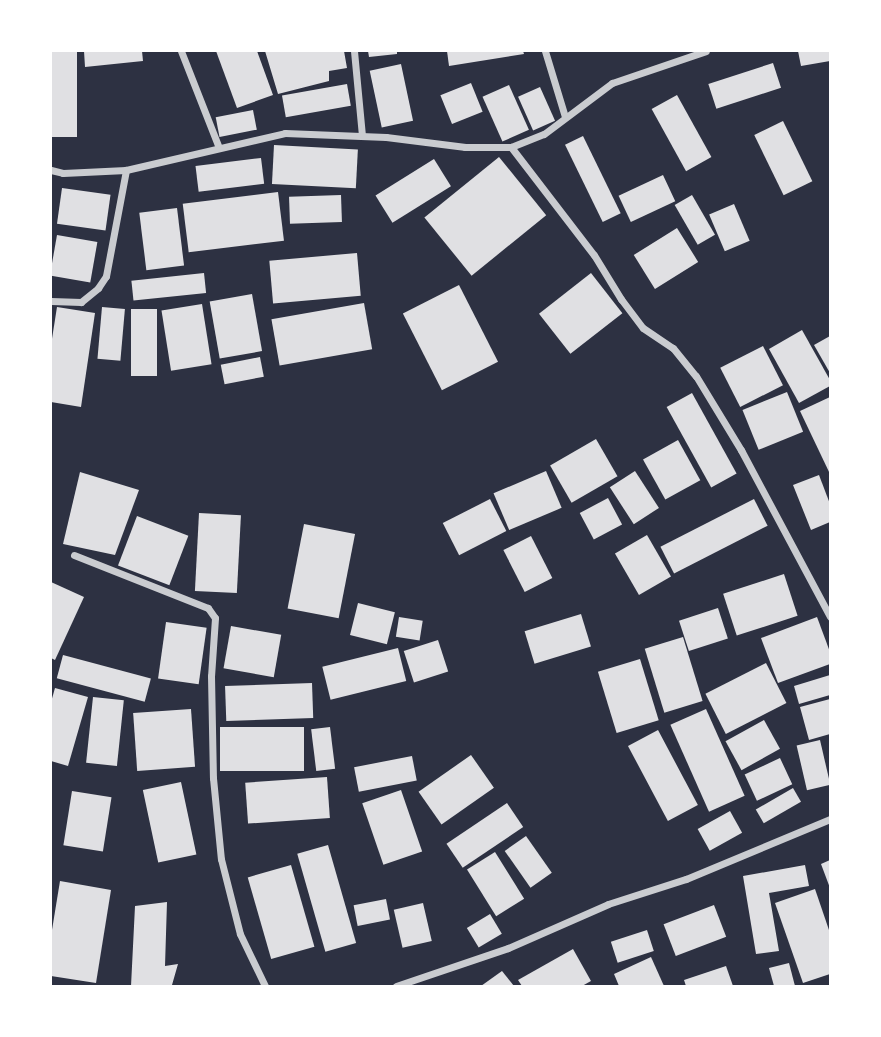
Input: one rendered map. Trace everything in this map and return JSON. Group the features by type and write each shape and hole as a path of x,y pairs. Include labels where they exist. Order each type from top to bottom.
{"street":[{"path":"181,51 219,148"},
{"path":"354,51 362,135"},
{"path":"545,51 565,117"},
{"path":"51,170 63,173 126,170 285,133 362,135 465,147 511,147 544,134 612,83 706,51"},
{"path":"511,147 594,255 621,299 643,328 673,348 696,376 741,450 830,617"},
{"path":"51,301 80,302 93,295 102,282 126,170"},
{"path":"74,555 208,608 215,618 211,676 213,778 221,859 240,934 265,986"},
{"path":"396,986 508,948 587,912 686,879 830,819"}],"building":[{"path":"51,51 77,51 77,137 51,137"},
{"path":"84,51 142,51 143,61 85,67"},
{"path":"216,51 257,51 273,95 237,108"},
{"path":"265,51 344,51 347,68 329,71 329,81 278,94"},
{"path":"368,51 397,51 397,54 369,57"},
{"path":"447,51 523,51 524,54 449,66"},
{"path":"798,51 830,51 830,61 801,66"},
{"path":"773,63 781,88 716,109 708,84"},
{"path":"401,64 413,121 382,127 370,71"},
{"path":"471,83 483,112 452,124 440,95"},
{"path":"347,84 351,106 286,117 282,95"},
{"path":"509,85 529,130 502,142 483,97"},
{"path":"540,87 555,121 533,131 518,97"},
{"path":"677,95 711,157 686,171 652,109"},
{"path":"253,110 257,130 220,137 216,117"},
{"path":"783,121 812,181 784,195 754,135"},
{"path":"583,136 621,213 603,222 565,145"},
{"path":"274,145 358,149 356,188 272,184"},
{"path":"499,157 546,215 472,276 424,217"},
{"path":"261,158 264,184 199,192 195,166"},
{"path":"434,159 451,186 392,223 375,196"},
{"path":"663,175 675,201 631,222 619,196"},
{"path":"62,188 111,195 106,230 57,224"},
{"path":"278,192 284,241 189,252 183,204"},
{"path":"341,195 342,222 290,224 289,197"},
{"path":"692,195 715,235 698,245 675,205"},
{"path":"734,204 750,241 725,251 709,215"},
{"path":"177,208 184,266 146,270 139,213"},
{"path":"677,228 698,262 655,289 634,255"},
{"path":"57,235 97,242 90,282 51,276"},
{"path":"357,253 361,296 273,304 269,261"},
{"path":"204,273 206,293 133,301 131,281"},
{"path":"591,273 622,313 570,354 539,314"},
{"path":"459,285 498,362 442,390 403,314"},
{"path":"252,294 262,351 220,359 210,301"},
{"path":"364,303 372,349 280,366 271,319"},
{"path":"202,304 212,364 171,371 162,310"},
{"path":"57,307 95,313 81,407 51,402 51,345"},
{"path":"102,307 125,309 120,361 97,359"},
{"path":"131,309 157,309 157,376 131,376"},
{"path":"802,330 830,380 830,386 799,403 769,349"},
{"path":"830,336 830,373 814,345"},
{"path":"763,346 783,385 740,407 720,368"},
{"path":"260,357 264,377 225,384 221,365"},
{"path":"787,392 803,432 759,450 742,410"},
{"path":"692,393 737,473 711,488 667,407"},
{"path":"830,397 830,474 800,411"},
{"path":"596,439 618,476 572,503 550,466"},
{"path":"678,440 700,480 665,500 643,459"},
{"path":"546,471 562,508 509,530 494,493"},
{"path":"635,471 659,508 634,524 610,487"},
{"path":"80,472 139,490 115,555 63,544"},
{"path":"819,475 830,504 830,522 811,530 793,485"},
{"path":"608,498 622,524 594,540 580,513"},
{"path":"490,499 506,531 459,555 443,523"},
{"path":"754,499 768,526 674,573 660,547"},
{"path":"199,513 241,515 237,593 195,591"},
{"path":"137,516 188,536 169,585 118,565"},
{"path":"304,524 355,534 339,618 288,608"},
{"path":"647,535 671,577 639,595 615,554"},
{"path":"531,536 552,578 525,592 503,550"},
{"path":"784,574 798,616 737,636 723,594"},
{"path":"51,582 84,597 55,660 51,658"},
{"path":"358,603 395,612 387,644 350,635"},
{"path":"718,608 728,638 689,651 679,621"},
{"path":"581,614 591,647 535,664 525,631"},
{"path":"399,617 423,621 420,641 396,637"},
{"path":"817,617 830,652 830,664 778,683 761,638"},
{"path":"166,622 207,628 199,684 158,678"},
{"path":"231,626 281,635 274,677 224,668"},
{"path":"683,637 703,701 664,713 645,649"},
{"path":"438,640 448,671 414,683 404,651"},
{"path":"398,648 406,681 331,700 322,667"},
{"path":"63,655 151,679 145,702 57,678"},
{"path":"640,659 659,720 617,733 598,672"},
{"path":"766,663 786,703 726,734 705,694"},
{"path":"830,675 830,695 799,704 794,686"},
{"path":"312,683 313,718 226,721 225,686"},
{"path":"55,688 88,697 68,766 51,761 51,702"},
{"path":"93,697 124,700 117,766 86,763"},
{"path":"830,699 830,734 809,740 800,707"},
{"path":"191,709 195,767 137,771 133,713"},
{"path":"706,709 745,796 709,812 670,725"},
{"path":"764,720 780,749 742,770 726,741"},
{"path":"220,727 304,727 304,771 220,771"},
{"path":"330,727 335,769 316,771 311,729"},
{"path":"658,730 698,805 668,821 628,746"},
{"path":"820,740 830,785 807,790 797,745"},
{"path":"471,755 494,788 442,824 419,792"},
{"path":"412,756 417,781 359,792 354,767"},
{"path":"780,758 792,784 757,801 745,774"},
{"path":"327,777 330,818 248,824 245,783"},
{"path":"181,782 196,854 158,862 143,790"},
{"path":"793,788 801,802 764,823 756,810"},
{"path":"401,790 422,851 383,865 362,803"},
{"path":"72,791 112,797 103,852 63,845"},
{"path":"507,803 523,827 463,868 446,844"},
{"path":"730,811 742,833 710,851 698,829"},
{"path":"526,836 552,873 531,888 505,851"},
{"path":"328,845 356,943 325,952 297,854"},
{"path":"495,852 524,899 496,916 467,869"},
{"path":"830,860 830,888 821,864"},
{"path":"291,865 314,947 271,959 248,877"},
{"path":"805,865 809,886 769,893 779,951 756,954 743,876"},
{"path":"60,881 111,890 96,983 51,976 51,936"},
{"path":"815,889 830,933 830,974 803,983 775,903"},
{"path":"386,899 390,920 358,926 354,905"},
{"path":"167,902 165,966 178,964 172,985 131,986 135,906"},
{"path":"423,903 432,941 403,948 394,910"},
{"path":"714,905 726,937 676,956 664,924"},
{"path":"490,914 502,934 479,948 467,928"},
{"path":"647,930 654,951 618,963 611,942"},
{"path":"573,949 591,981 582,986 522,986 518,980"},
{"path":"651,957 664,986 619,986 614,974"},
{"path":"789,963 795,986 774,986 769,968"},
{"path":"726,966 733,986 686,986 684,980"},
{"path":"502,971 514,986 481,986"}]}
